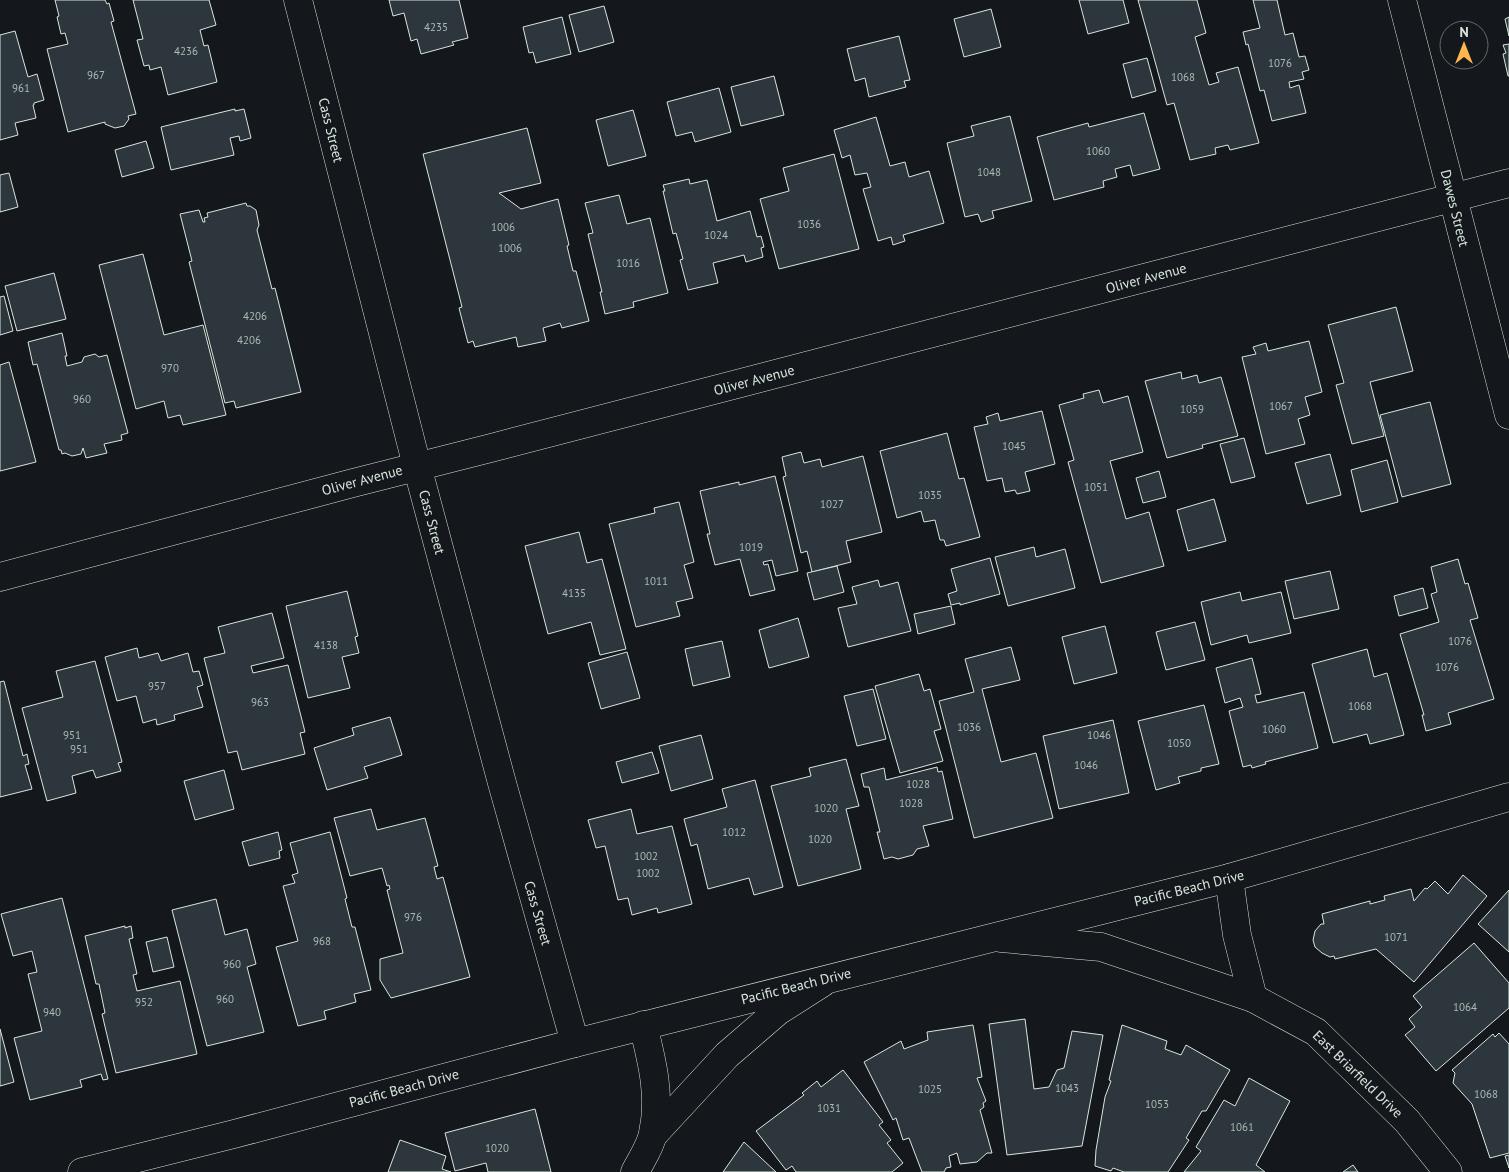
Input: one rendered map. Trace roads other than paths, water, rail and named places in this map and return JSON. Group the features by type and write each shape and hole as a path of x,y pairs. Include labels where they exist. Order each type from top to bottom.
{"street":[{"name":"Cass Street","path":"298,0 417,466 502,783 575,1043"},
{"name":"Dawes Street","path":"1402,0 1509,415"},
{"name":"Oliver Avenue","path":"0,577 417,466 1509,184"},
{"name":"Pacific Beach Drive","path":"82,1172 234,1134 643,1025 1229,878 1509,797"},
{"path":"1229,878 1237,935 1253,998"},
{"name":"East Briarfield Drive","path":"992,937 1101,947 1253,998 1316,1032 1407,1122 1448,1172"},
{"path":"635,1172 653,1135 727,1055 778,1010 832,977"},
{"path":"643,1025 657,1093 653,1135"}]}
